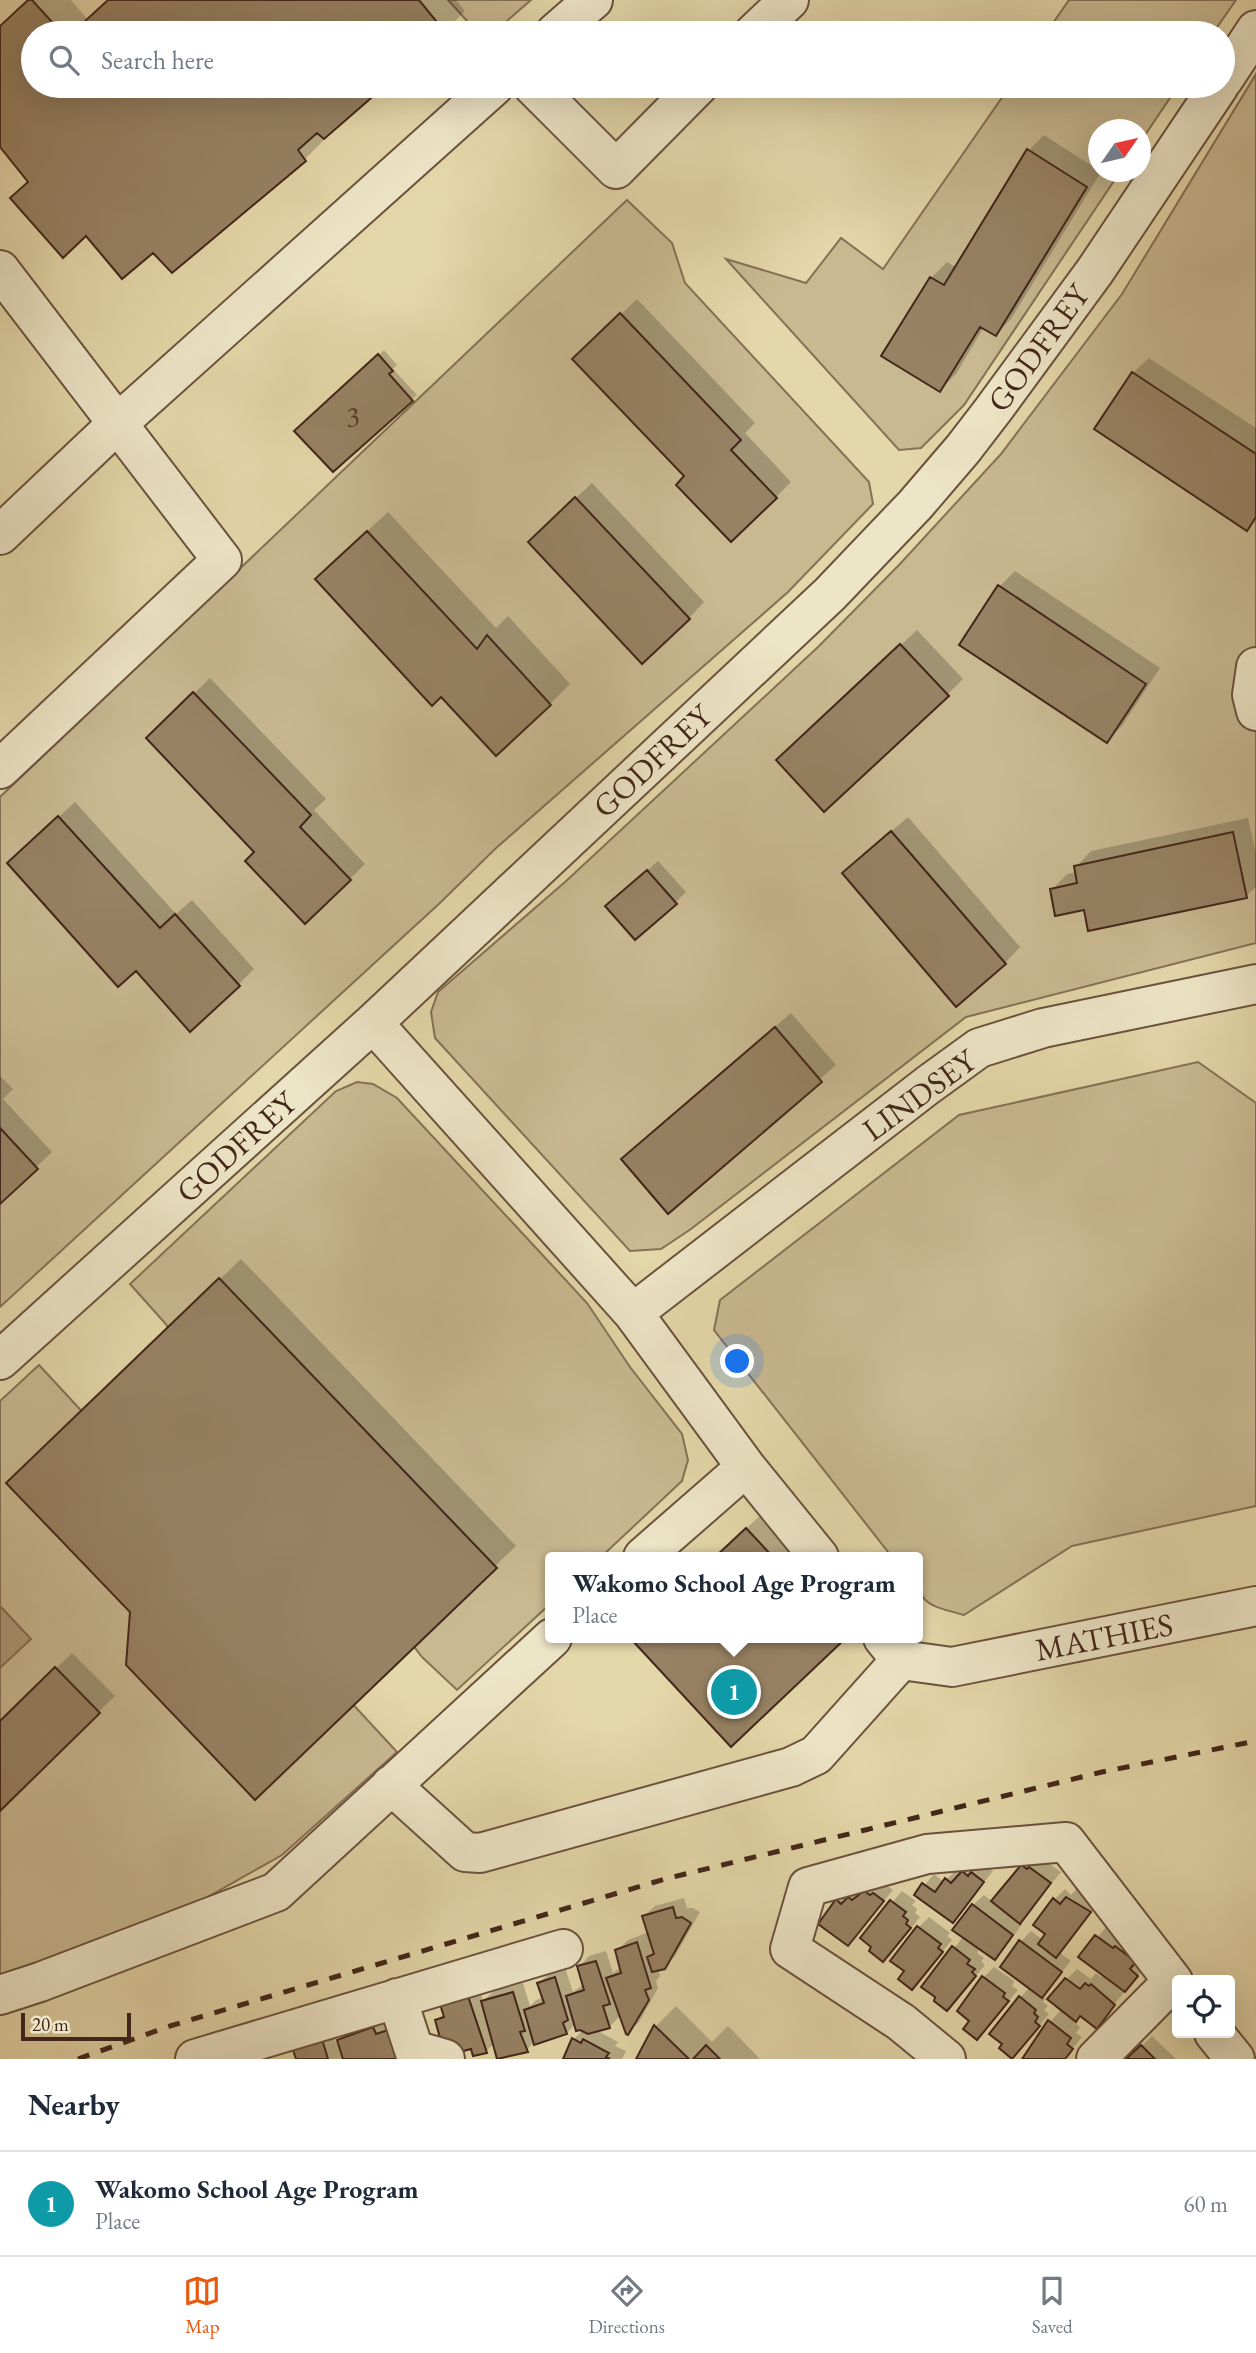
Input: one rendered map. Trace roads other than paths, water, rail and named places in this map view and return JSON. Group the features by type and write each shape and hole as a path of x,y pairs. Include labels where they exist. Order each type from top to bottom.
{"street":[{"path":"569,21 593,0"},
{"path":"767,21 789,0"},
{"path":"1235,62 1256,30"},
{"path":"0,535 117,424 481,98"},
{"path":"545,98 616,169 686,98"},
{"name":"GODFREY","path":"0,1360 373,1023 830,594 915,505 978,429 1095,271 1211,98"},
{"path":"0,270 78,368 117,424 222,560 0,769"},
{"path":"1256,667 1252,695 1256,711"},
{"name":"LINDSEY","path":"633,1313 979,1048 1043,1028 1256,984"},
{"path":"373,1023 633,1313 746,1467 815,1552"},
{"path":"649,1552 746,1467"},
{"name":"MATHIES","path":"892,1649 952,1667 1256,1606"},
{"path":"0,1995 276,1892 547,1643"},
{"path":"391,1785 465,1852 480,1853 790,1767 816,1755 892,1649"},
{"path":"946,2059 901,2022 790,1949 808,1887 928,1854 1066,1842 1172,1980"},
{"path":"195,2059 563,1949"},
{"path":"1096,2059 1172,1987"},
{"path":"397,1998 414,2050 445,2059"},
{"path":"1218,2038 1235,2059"}],"railway":[{"path":"78,2059 170,2026 665,1879 1102,1772 1256,1741"}],"place":[{"name":"Wakomo School Age Program","path":"734,1692"}]}
